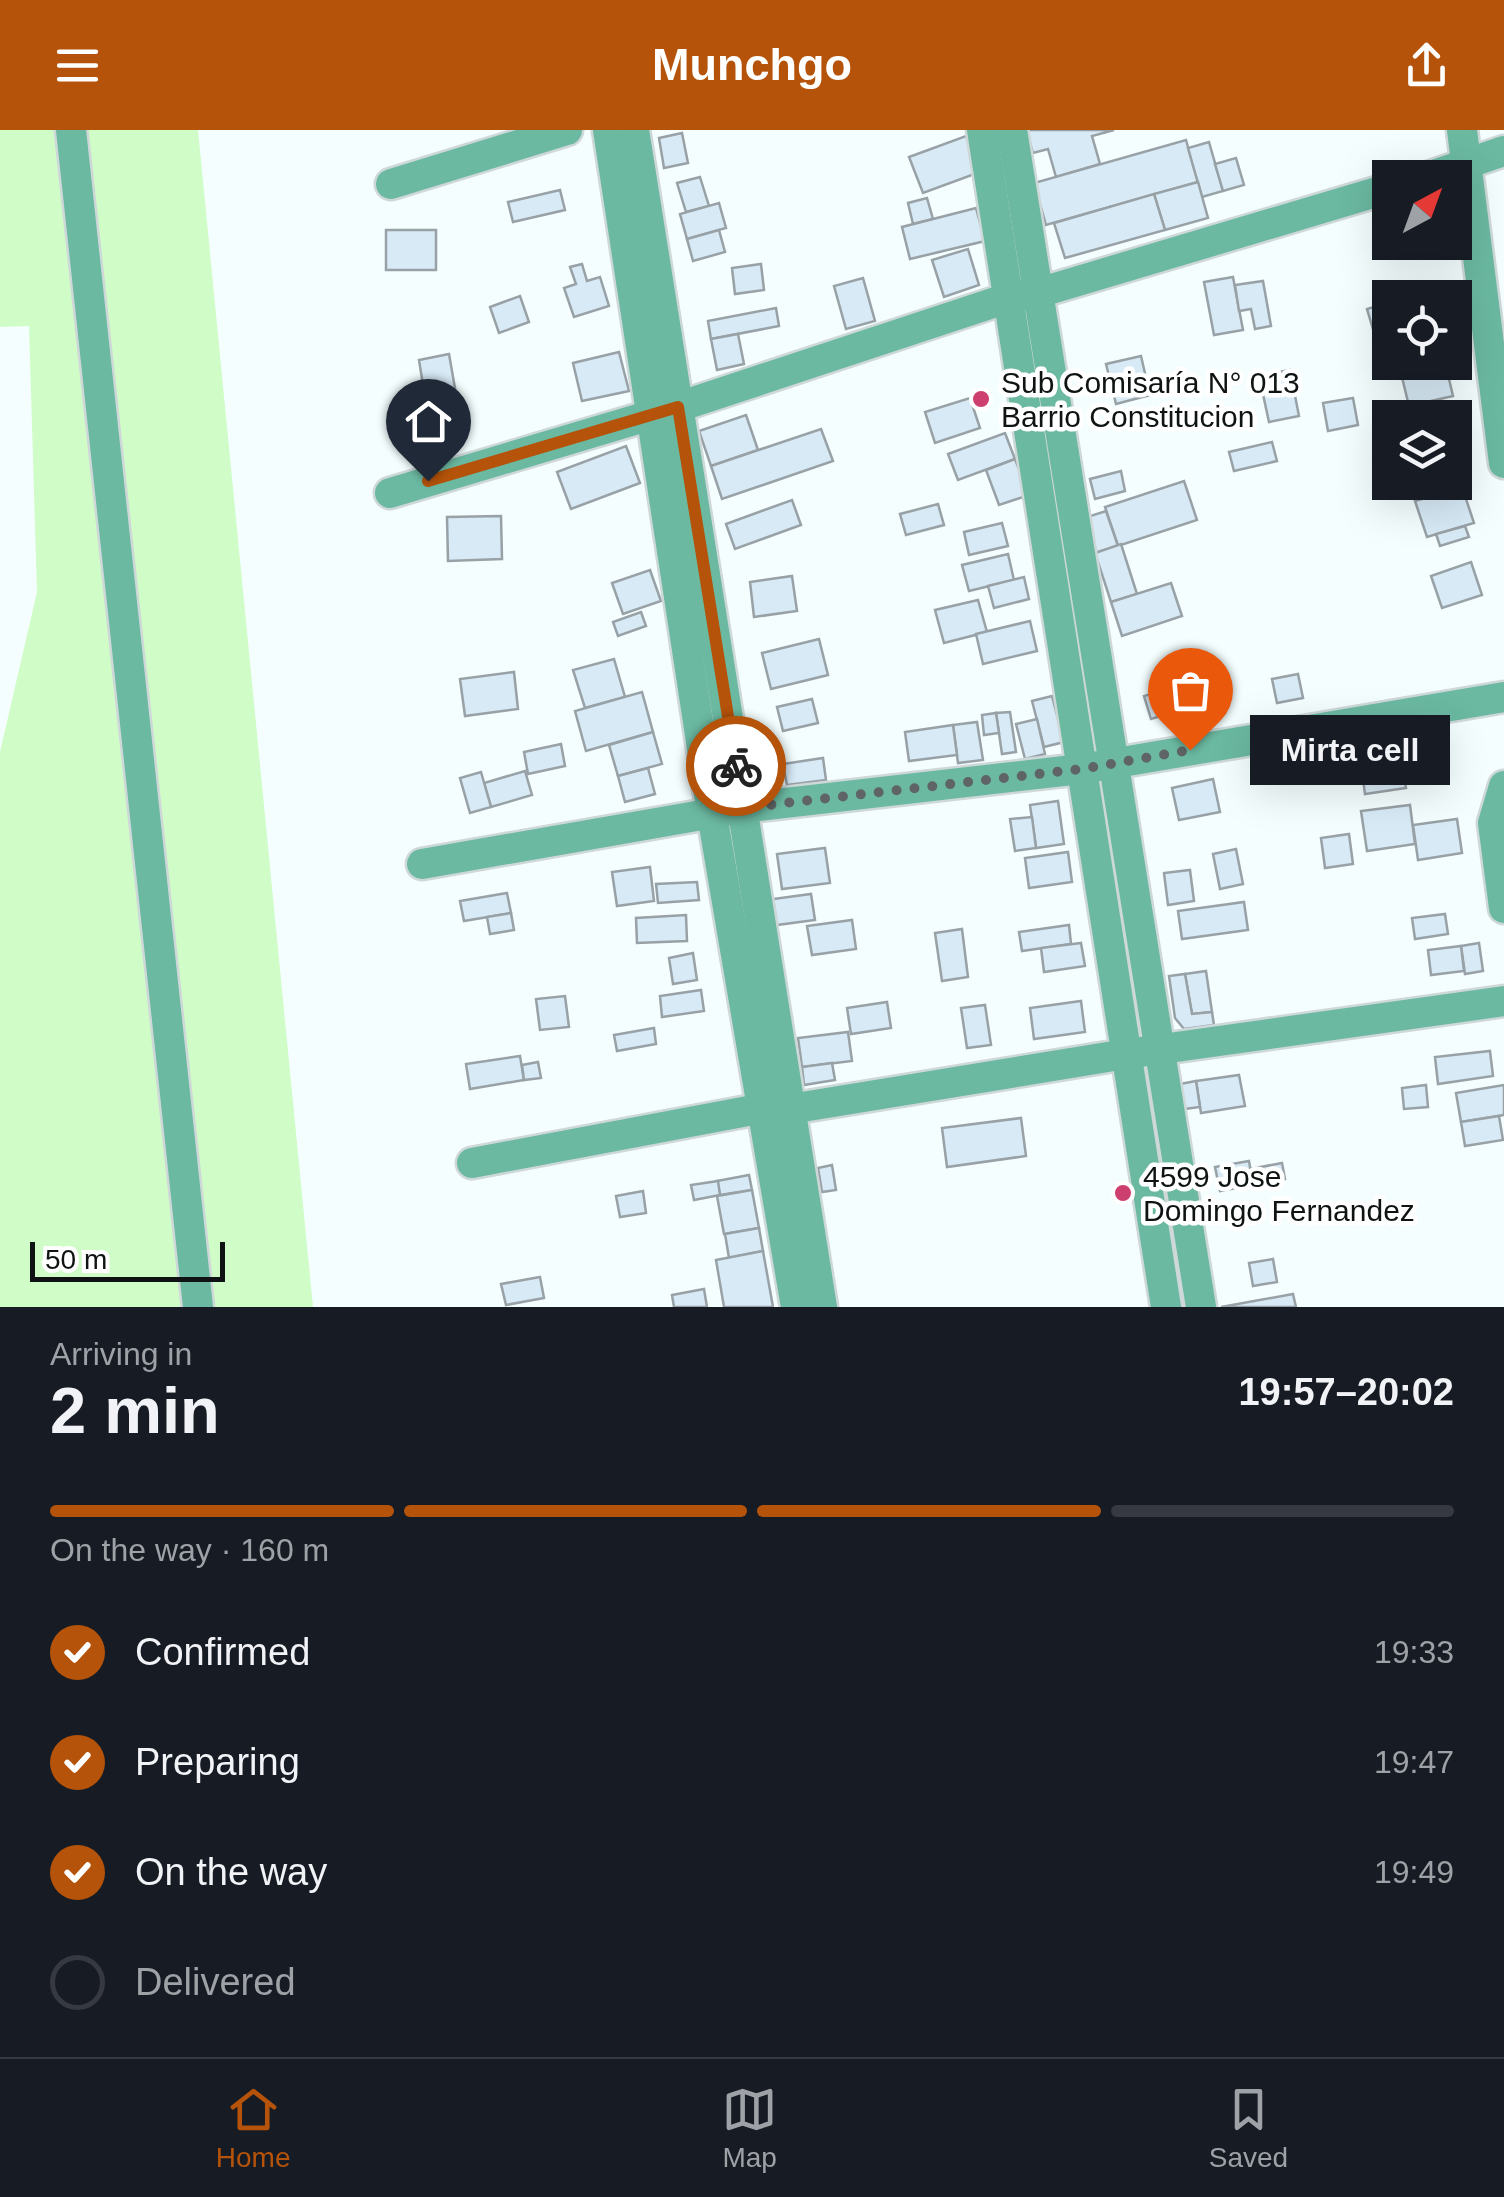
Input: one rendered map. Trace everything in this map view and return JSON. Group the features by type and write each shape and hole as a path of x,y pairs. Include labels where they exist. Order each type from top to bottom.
{"street":[{"path":"71,130 198,1307"},
{"path":"390,184 567,130"},
{"path":"608,130 742,808 796,1307"},
{"path":"634,130 712,814 822,1307"},
{"path":"982,130 1166,1307"},
{"path":"1012,130 1201,1307"},
{"path":"1462,130 1467,160"},
{"path":"1472,162 1504,151"},
{"path":"390,493 1008,298 1038,293 1372,193"},
{"path":"1472,196 1504,464"},
{"path":"422,864 742,808 1082,769 1504,697"},
{"path":"1504,786 1499,832 1504,908"},
{"path":"472,1163 777,1108 1504,1001"}],"green space":[{"path":"0,130 198,130 313,1307 0,1307 0,752 37,592 29,326 0,327"}],"building":[{"path":"1026,130 1114,130 1092,136 1100,164 1056,177 1048,149 1033,153"},
{"path":"682,133 688,163 664,168 659,138"},
{"path":"966,136 980,172 923,193 909,157"},
{"path":"1186,140 1198,182 1046,225 1034,183"},
{"path":"1209,142 1223,191 1202,197 1188,148"},
{"path":"1236,158 1244,185 1223,191 1215,164"},
{"path":"700,177 709,206 686,212 677,183"},
{"path":"1198,182 1208,218 1165,230 1154,194"},
{"path":"560,190 565,210 513,222 508,202"},
{"path":"1154,194 1165,230 1065,258 1054,223"},
{"path":"927,198 933,219 913,224 908,203"},
{"path":"719,203 726,228 687,239 680,214"},
{"path":"976,208 985,241 910,259 902,227"},
{"path":"386,230 436,230 436,270 386,270"},
{"path":"719,230 725,252 693,261 687,239"},
{"path":"968,249 979,285 944,297 932,260"},
{"path":"582,264 587,281 600,277 609,306 574,317 564,288 576,284 570,267"},
{"path":"761,264 764,290 735,294 732,268"},
{"path":"1233,277 1243,330 1214,335 1204,282"},
{"path":"863,278 875,321 846,329 834,286"},
{"path":"1263,281 1271,326 1255,329 1251,309 1239,311 1235,285"},
{"path":"520,296 529,322 499,333 490,307"},
{"path":"776,308 779,326 711,339 708,321"},
{"path":"738,334 744,364 717,370 711,339"},
{"path":"619,352 629,391 582,401 573,363"},
{"path":"449,354 459,411 428,416 419,360"},
{"path":"1141,356 1150,395 1116,404 1106,364"},
{"path":"1290,370 1299,416 1269,422 1259,376"},
{"path":"1403,380 1449,380 1453,396 1408,400"},
{"path":"970,398 980,428 935,443 925,412"},
{"path":"1353,398 1358,425 1328,431 1323,403"},
{"path":"746,415 758,450 711,466 699,431"},
{"path":"821,429 833,461 722,499 711,466"},
{"path":"1005,433 1015,459 958,480 948,454"},
{"path":"1272,442 1277,461 1234,471 1229,452"},
{"path":"626,446 640,483 571,509 557,472"},
{"path":"1015,459 1029,495 999,505 986,470"},
{"path":"1121,471 1125,491 1095,499 1090,479"},
{"path":"1184,481 1197,520 1118,546 1105,507"},
{"path":"792,500 801,525 735,549 726,524"},
{"path":"1466,500 1474,523 1427,537 1415,501"},
{"path":"938,504 944,525 906,535 900,514"},
{"path":"1106,511 1118,546 1095,553 1084,518"},
{"path":"501,516 502,559 448,561 447,517"},
{"path":"1002,523 1008,546 969,555 964,532"},
{"path":"1465,526 1469,537 1440,546 1436,534"},
{"path":"1121,544 1137,594 1111,602 1095,553"},
{"path":"1008,554 1014,580 969,591 962,565"},
{"path":"1471,562 1482,595 1442,608 1431,576"},
{"path":"650,570 661,601 623,614 612,583"},
{"path":"792,576 797,611 754,617 750,582"},
{"path":"1024,577 1029,599 994,608 988,586"},
{"path":"1171,583 1182,616 1122,636 1111,602"},
{"path":"978,600 987,632 944,643 935,610"},
{"path":"641,612 646,626 618,636 613,622"},
{"path":"1030,621 1037,651 983,664 976,634"},
{"path":"819,639 828,675 771,689 762,653"},
{"path":"614,659 625,697 585,708 573,670"},
{"path":"514,672 518,709 465,716 460,679"},
{"path":"1298,674 1303,698 1277,703 1272,679"},
{"path":"1167,689 1174,712 1151,719 1144,696"},
{"path":"642,692 653,732 586,751 575,711"},
{"path":"1052,696 1064,742 1044,747 1032,701"},
{"path":"812,699 818,723 783,731 777,707"},
{"path":"1010,712 1016,752 1002,754 996,713"},
{"path":"996,713 999,733 984,735 982,715"},
{"path":"1037,719 1045,754 1025,759 1016,724"},
{"path":"977,722 983,760 958,763 953,725"},
{"path":"953,725 957,755 909,761 905,732"},
{"path":"653,732 662,764 618,776 609,745"},
{"path":"1435,739 1439,761 1388,768 1385,746"},
{"path":"561,744 565,766 528,774 524,752"},
{"path":"823,758 826,780 787,785 783,764"},
{"path":"1402,766 1406,788 1365,794 1362,772"},
{"path":"648,768 655,794 625,802 618,776"},
{"path":"525,771 532,795 491,807 484,783"},
{"path":"481,772 491,807 470,813 460,778"},
{"path":"1213,779 1220,812 1179,820 1172,788"},
{"path":"1058,801 1064,844 1036,848 1030,805"},
{"path":"1410,805 1415,844 1367,851 1361,811"},
{"path":"1032,817 1036,848 1015,851 1010,819"},
{"path":"1457,819 1462,853 1418,860 1413,825"},
{"path":"1349,834 1353,864 1325,868 1321,838"},
{"path":"825,848 830,883 782,889 777,854"},
{"path":"1236,849 1243,884 1220,889 1213,854"},
{"path":"1068,852 1072,882 1029,888 1025,858"},
{"path":"650,867 654,901 617,906 612,872"},
{"path":"1190,870 1194,901 1168,905 1164,873"},
{"path":"697,882 699,900 658,903 656,884"},
{"path":"507,893 511,913 464,921 460,901"},
{"path":"811,894 815,920 777,925 773,899"},
{"path":"1244,902 1248,930 1182,939 1178,911"},
{"path":"511,913 514,930 490,934 487,917"},
{"path":"1445,914 1448,934 1415,939 1412,918"},
{"path":"686,915 687,941 637,943 636,918"},
{"path":"852,920 856,949 812,955 807,926"},
{"path":"1069,925 1071,944 1022,951 1019,932"},
{"path":"962,929 968,977 942,981 935,933"},
{"path":"1081,943 1085,966 1044,972 1041,948"},
{"path":"1479,943 1483,971 1465,974 1461,946"},
{"path":"1461,946 1464,971 1431,975 1428,950"},
{"path":"693,953 697,980 673,984 669,958"},
{"path":"1206,971 1212,1012 1192,1014 1185,974"},
{"path":"1185,974 1192,1014 1212,1012 1214,1025 1184,1029 1175,1018 1169,976"},
{"path":"701,990 704,1011 662,1017 660,996"},
{"path":"565,996 569,1027 540,1030 536,999"},
{"path":"1081,1001 1085,1032 1034,1039 1030,1008"},
{"path":"887,1002 891,1028 851,1034 847,1008"},
{"path":"985,1005 991,1045 967,1048 961,1008"},
{"path":"654,1028 656,1044 617,1051 614,1035"},
{"path":"848,1032 852,1061 802,1067 798,1038"},
{"path":"1490,1051 1493,1076 1438,1084 1435,1057"},
{"path":"520,1056 524,1080 470,1089 466,1064"},
{"path":"538,1062 541,1078 524,1080 522,1065"},
{"path":"832,1063 835,1080 804,1085 802,1067"},
{"path":"1239,1075 1245,1106 1201,1113 1196,1081"},
{"path":"1196,1081 1200,1107 1184,1109 1180,1084"},
{"path":"1426,1085 1428,1107 1404,1109 1402,1088"},
{"path":"1504,1085 1504,1115 1461,1122 1456,1093"},
{"path":"1499,1116 1503,1140 1465,1146 1461,1122"},
{"path":"1021,1118 1026,1156 947,1167 942,1128"},
{"path":"1249,1161 1253,1185 1220,1191 1215,1167"},
{"path":"1282,1163 1285,1179 1253,1185 1250,1169"},
{"path":"832,1165 836,1190 822,1192 818,1168"},
{"path":"749,1175 752,1190 720,1195 717,1181"},
{"path":"718,1181 720,1195 694,1200 691,1185"},
{"path":"752,1190 759,1228 724,1234 717,1196"},
{"path":"643,1191 646,1213 620,1217 616,1196"},
{"path":"759,1228 763,1251 729,1258 725,1234"},
{"path":"763,1251 773,1307 724,1307 716,1260"},
{"path":"1273,1259 1277,1282 1253,1286 1249,1263"},
{"path":"540,1277 544,1298 506,1305 501,1284"},
{"path":"704,1289 707,1307 674,1307 672,1295"},
{"path":"1293,1294 1296,1307 1221,1307"}],"way so far":[{"path":"736,766 742,808 1082,769 1190,750"}],"place":[{"name":"Sub Comisaría N° 013 Barrio Constitucion","path":"981,399"},
{"name":"Mirta cell","path":"1190,750"},
{"name":"4599 Jose Domingo Fernandez","path":"1123,1193"}],"route":[{"path":"428,481 653,411 678,407 736,766"}]}
